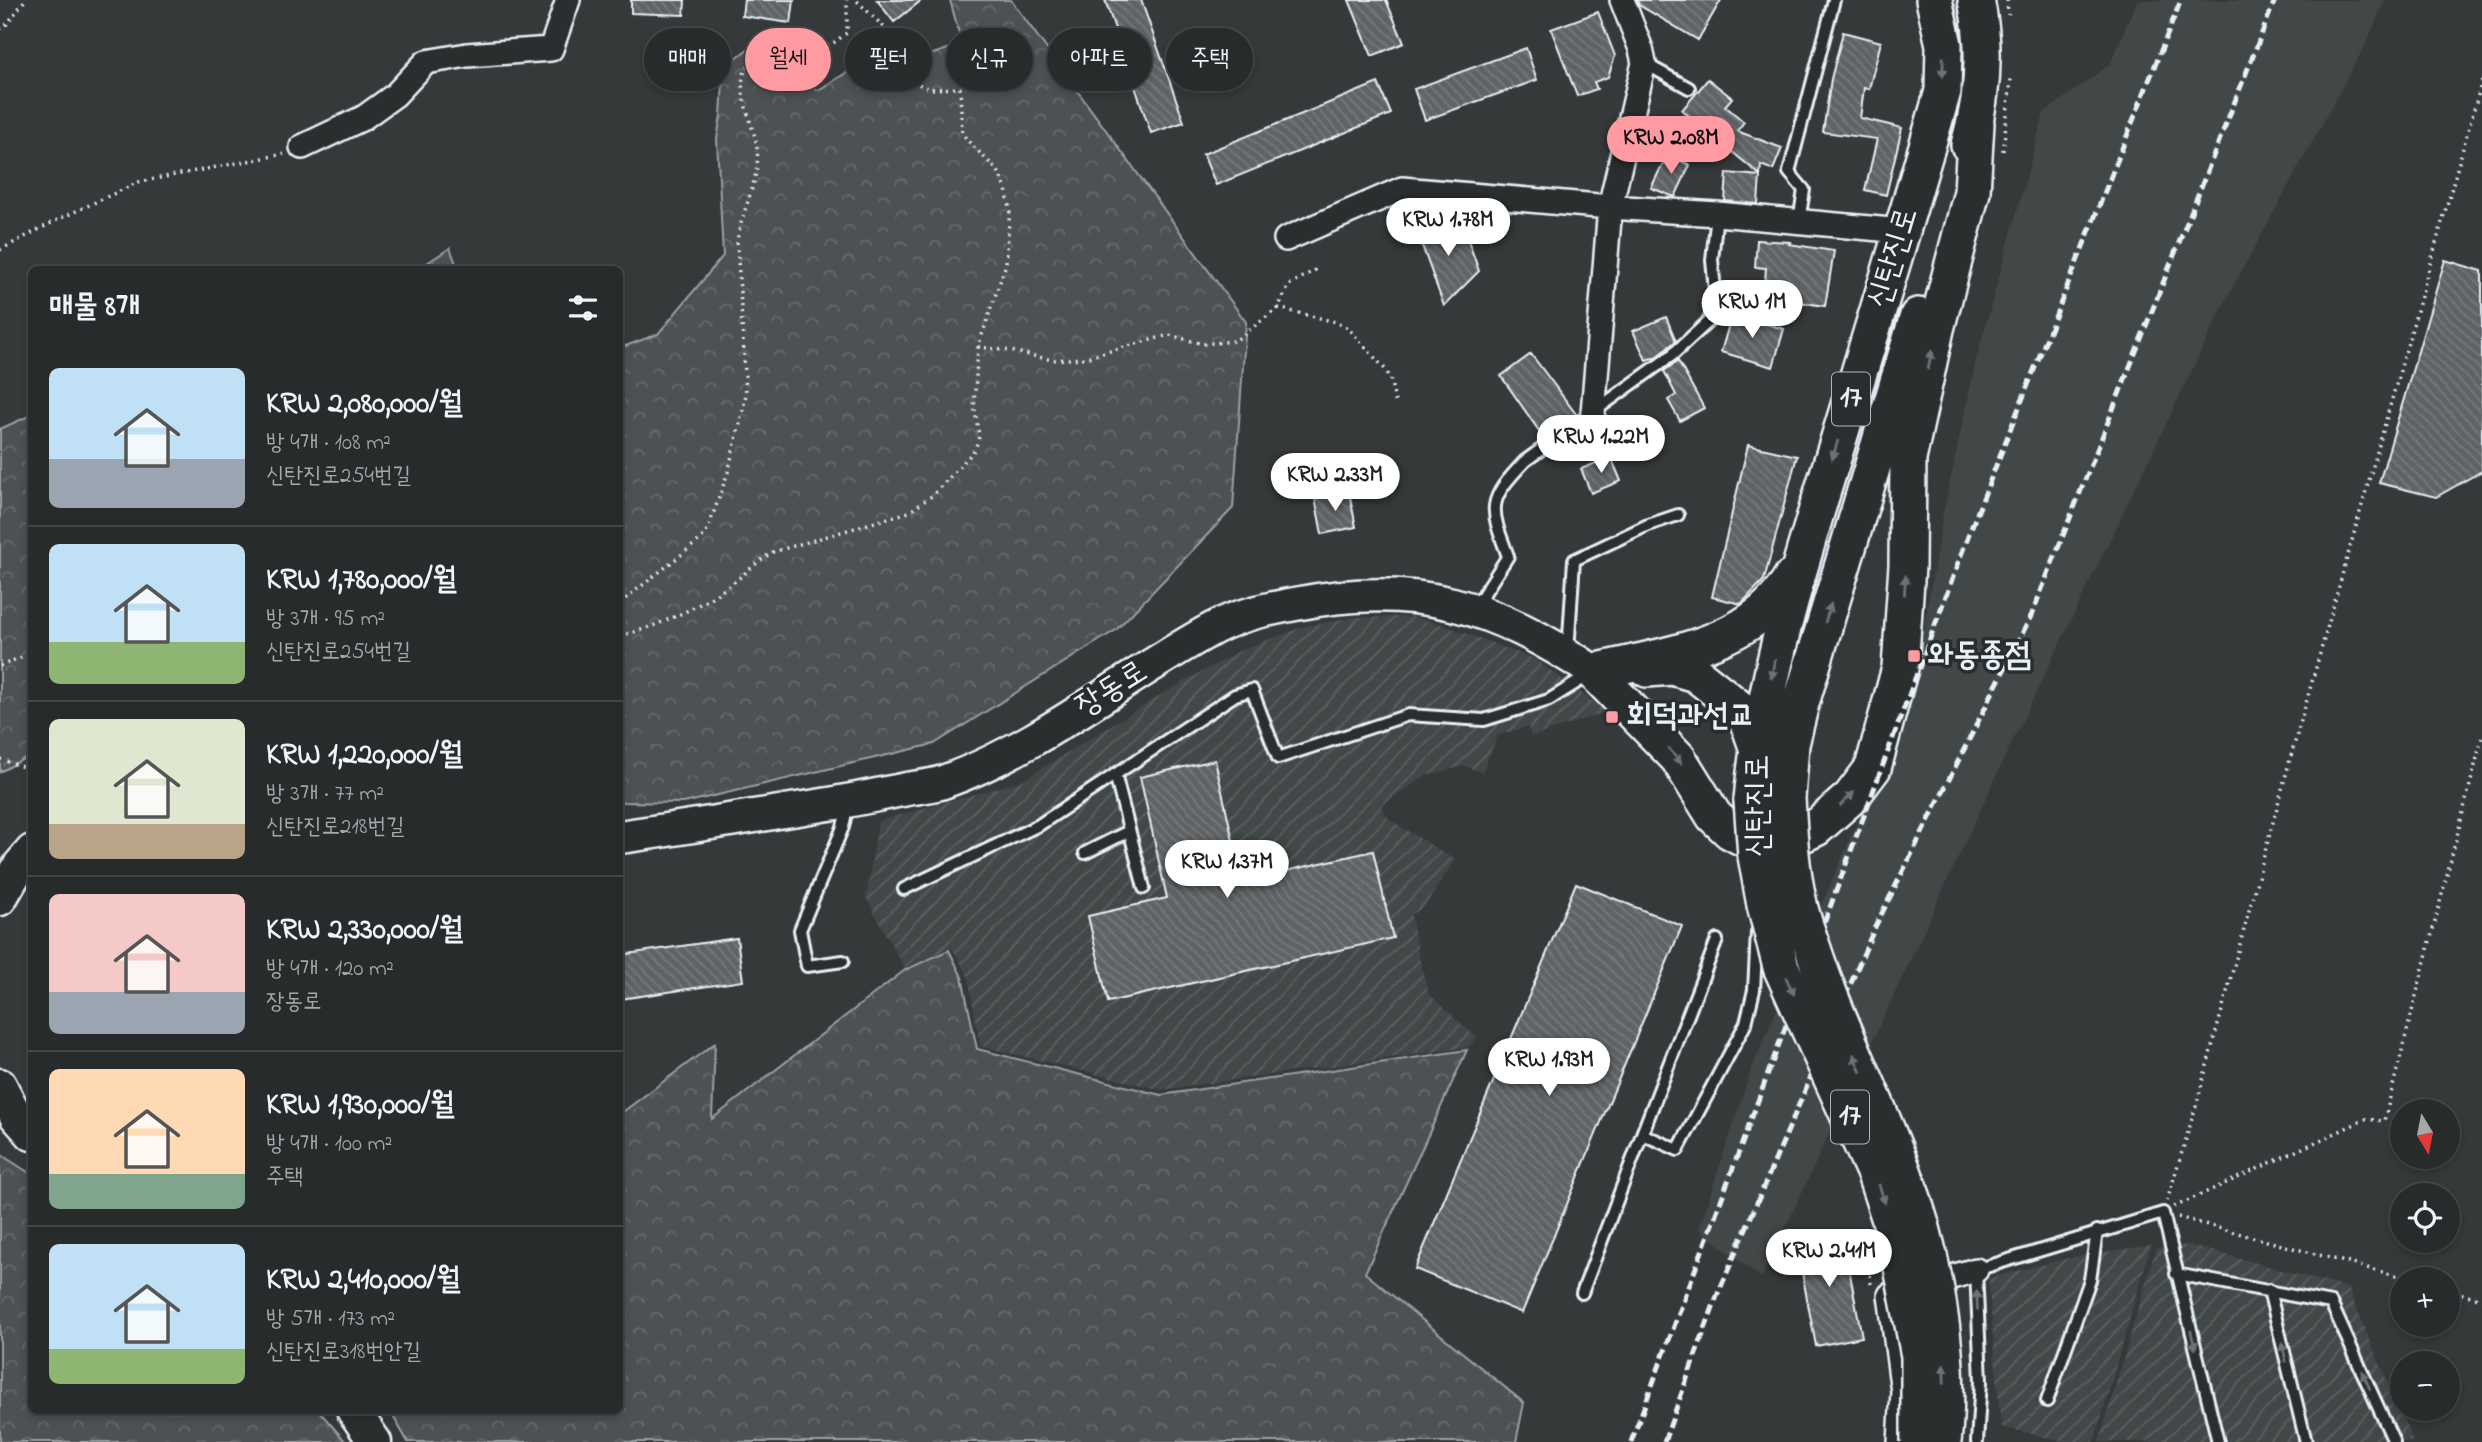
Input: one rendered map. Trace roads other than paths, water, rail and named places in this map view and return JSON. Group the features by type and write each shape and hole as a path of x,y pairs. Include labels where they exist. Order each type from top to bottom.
{"main road":[{"name":"신탄진로","path":"1919,1442 1919,1356 1897,1241 1875,1174 1781,967 1756,856 1752,800 1757,747 1776,653 1801,560 1943,92 1944,46 1934,0"},
{"name":"신탄진로","path":"1943,1442 1943,1348 1936,1289 1922,1227 1904,1171 1825,986 1799,906 1791,862 1787,798 1791,744 1801,703 1976,123 1984,62 1976,0"},
{"path":"1581,663 1678,758 1714,816 1730,831 1751,842 1788,841 1816,828 1851,797 1873,768 1900,668 1907,566 1908,459 1936,329 1972,192 1976,123"},
{"path":"1581,663 1689,649 1728,635 1765,610 1782,593 1801,560"},
{"path":"1581,663 1672,667 1696,674 1740,709 1757,747"}],"street":[{"path":"302,147 363,118 395,95 426,62 467,55 551,50 568,0"},
{"path":"1593,413 1610,207 1644,63 1622,0"},
{"path":"1286,239 1402,189 1902,231"},
{"name":"장동로","path":"623,837 848,801 942,783 1017,749 1217,626 1262,611 1319,599 1382,593 1444,600 1517,626 1581,663"},
{"path":"0,899 28,856"},
{"path":"0,1085 16,1116 28,1130"},
{"path":"1900,1442 1903,1392 1889,1295 1976,1270"},
{"path":"356,1414 375,1442"}],"lane":[{"path":"1799,222 1804,190 1789,172 1834,0"},
{"path":"1644,63 1689,88"},
{"path":"1474,609 1508,556 1496,522 1494,503 1507,480 1525,461 1671,356 1709,321 1716,300 1712,260 1717,214"},
{"path":"904,889 1039,825 1236,695 1252,690 1278,758 1408,715 1484,720 1549,700 1581,663 1574,560 1648,525 1678,515"},
{"path":"1115,774 1144,888"},
{"path":"843,961 807,966 800,930 844,827 848,801"},
{"path":"1085,853 1129,831"},
{"path":"1642,1134 1678,1150 1746,1023 1754,990 1759,907 1751,842"},
{"path":"1581,1293 1717,940"},
{"path":"1977,1442 1981,1381 1976,1270 2163,1213 2218,1442"},
{"path":"2047,1401 2090,1280 2097,1231"},
{"path":"2176,1274 2331,1303 2394,1442"},
{"path":"2269,1290 2305,1442"}],"railway":[{"path":"1631,1442 1970,531 2181,0"},
{"path":"1664,1442 1717,1296 1875,927 2032,614 2275,0"}],"place":[{"name":"와동종점","path":"1914,656"},
{"name":"회덕과선교","path":"1612,717"}]}
